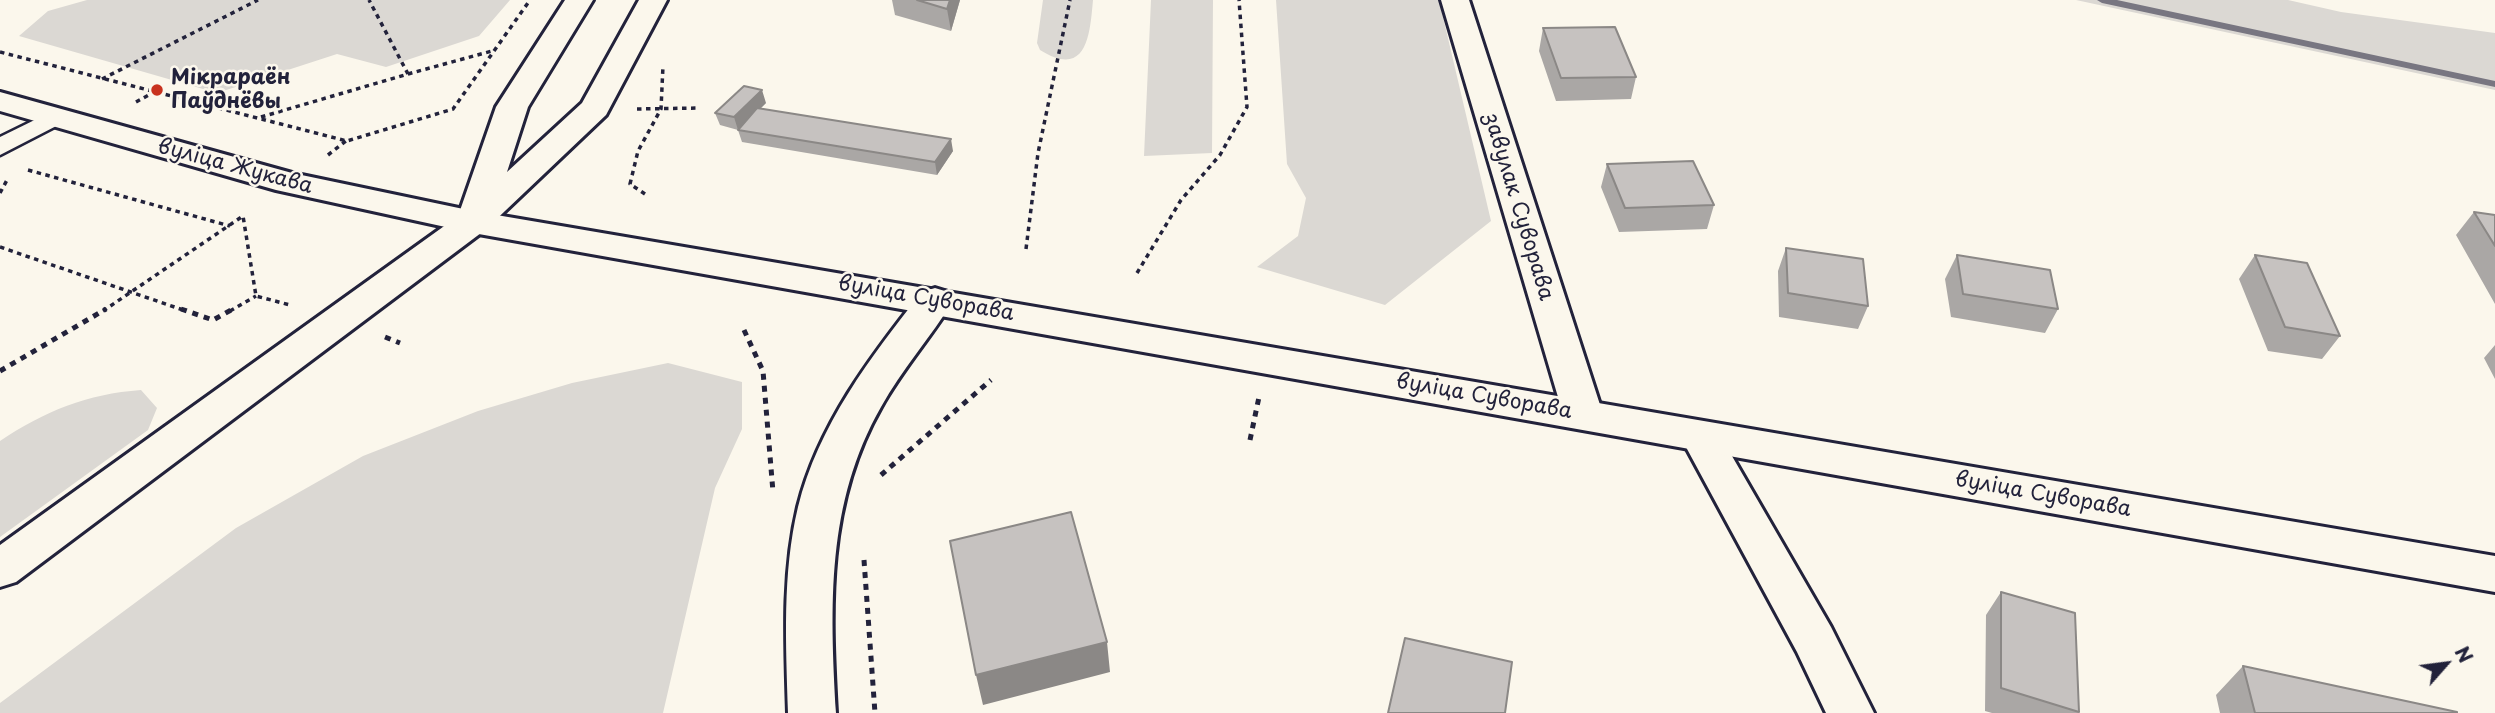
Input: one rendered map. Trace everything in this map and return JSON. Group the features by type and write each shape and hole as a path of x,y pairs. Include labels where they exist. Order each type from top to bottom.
{"main road":[{"path":"473,222 512,107 579,0"},
{"path":"0,569 473,222 595,108 653,0"},
{"name":"завулак Суворава","path":"1455,0 1583,414"},
{"name":"вуліца Жукава","path":"0,101 288,183 473,222"},
{"name":"вуліца Суворава","path":"473,222 935,300 2495,574"},
{"path":"813,713 809,577 821,504 846,436 891,356 935,300"},
{"path":"1700,436 1815,641 1850,713"}],"lane":[{"path":"7,156 55,117"}],"path":[{"path":"101,79 258,0"},
{"path":"369,0 408,74"},
{"path":"453,109 492,50 530,0"},
{"path":"1026,249 1038,153 1070,0"},
{"path":"1137,273 1181,200 1220,155 1247,107 1239,0"},
{"path":"260,117 492,50"},
{"path":"0,52 347,141 453,109 463,109"},
{"path":"645,194 630,184 638,151 661,110 663,61"},
{"path":"634,109 699,108"},
{"path":"7,156 230,226"},
{"path":"0,371 133,293 243,216 256,296"},
{"path":"0,247 213,320 256,296 344,319"},
{"path":"876,479 991,380"},
{"path":"863,546 875,713"}],"shaded area":[{"path":"87,0 510,0 479,36 386,67 337,54 217,93 19,36 48,11"},
{"path":"1043,0 1093,0 1088,38 1077,56 1068,59 1056,58 1040,50 1037,43"},
{"path":"1151,0 1213,0 1212,153 1144,156"},
{"path":"1276,0 1439,0 1491,221 1385,305 1257,267 1298,236 1306,198 1287,164"},
{"path":"2076,0 2288,0 2341,12 2495,33 2495,90"},
{"path":"668,363 742,382 742,429 715,488 663,713 0,713 0,703 236,528 363,456 478,411 572,383"},
{"path":"141,390 157,408 148,430 0,537 0,441 33,421 67,406 103,395"}],"building":[{"path":"917,0 950,0 947,9"},
{"path":"1615,27 1636,77 1561,78 1543,28"},
{"path":"744,86 762,90 734,117 715,113"},
{"path":"757,108 951,139 935,162 738,130"},
{"path":"1693,161 1714,205 1625,208 1607,164"},
{"path":"2474,212 2495,215 2495,246"},
{"path":"1786,248 1863,259 1868,306 1788,293"},
{"path":"1957,255 2050,270 2058,309 1963,294"},
{"path":"2255,255 2307,263 2340,336 2285,327"},
{"path":"1071,512 1107,642 976,675 950,541"},
{"path":"2001,592 2075,613 2079,712 2001,688"},
{"path":"1405,638 1512,662 1505,713 1388,713"},
{"path":"2243,666 2457,712 2457,713 2255,713"}],"waterway":[{"path":"2102,0 2495,84"}],"place":[{"name":"Мікрараён Паўднёвы","path":"157,90"}]}
